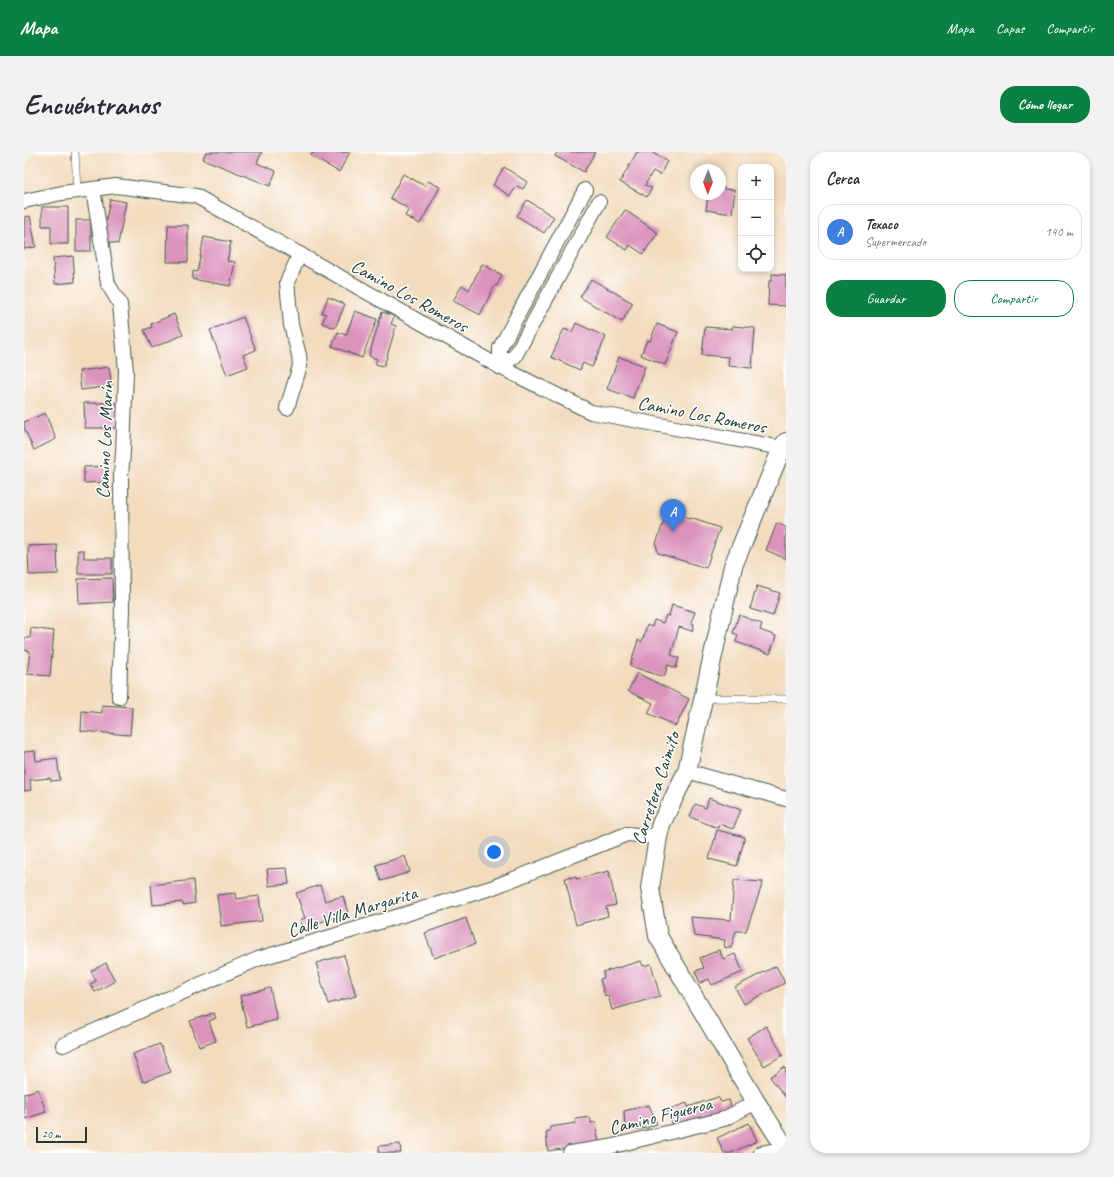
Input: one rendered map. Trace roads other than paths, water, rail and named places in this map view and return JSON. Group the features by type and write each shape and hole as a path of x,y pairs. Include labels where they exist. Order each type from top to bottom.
{"street":[{"name":"Camino Los Romeros","path":"24,201 62,193 116,186 196,196 500,367 592,412 784,445"},
{"name":"Camino Los Marín","path":"93,189 108,284 120,304 126,371 121,475 122,609 119,697"},
{"path":"500,367 500,348 585,190"},
{"path":"500,367 515,356 599,202"},
{"path":"287,408 300,366 299,355 291,325 287,282 300,254"},
{"name":"Carretera Caimito","path":"784,445 733,566 687,770 661,824 650,888 658,936 756,1102 786,1149"},
{"path":"687,770 786,799"},
{"name":"Calle Villa Margarita","path":"63,1045 258,959 491,888 627,834 658,837"},
{"name":"Camino Figueroa","path":"570,1153 609,1147 724,1119 756,1102"},
{"path":"761,1153 786,1149"}],"lane":[{"path":"75,152 77,191"},
{"path":"703,698 786,699"}],"place":[{"name":"Texaco","path":"673,532"}]}
